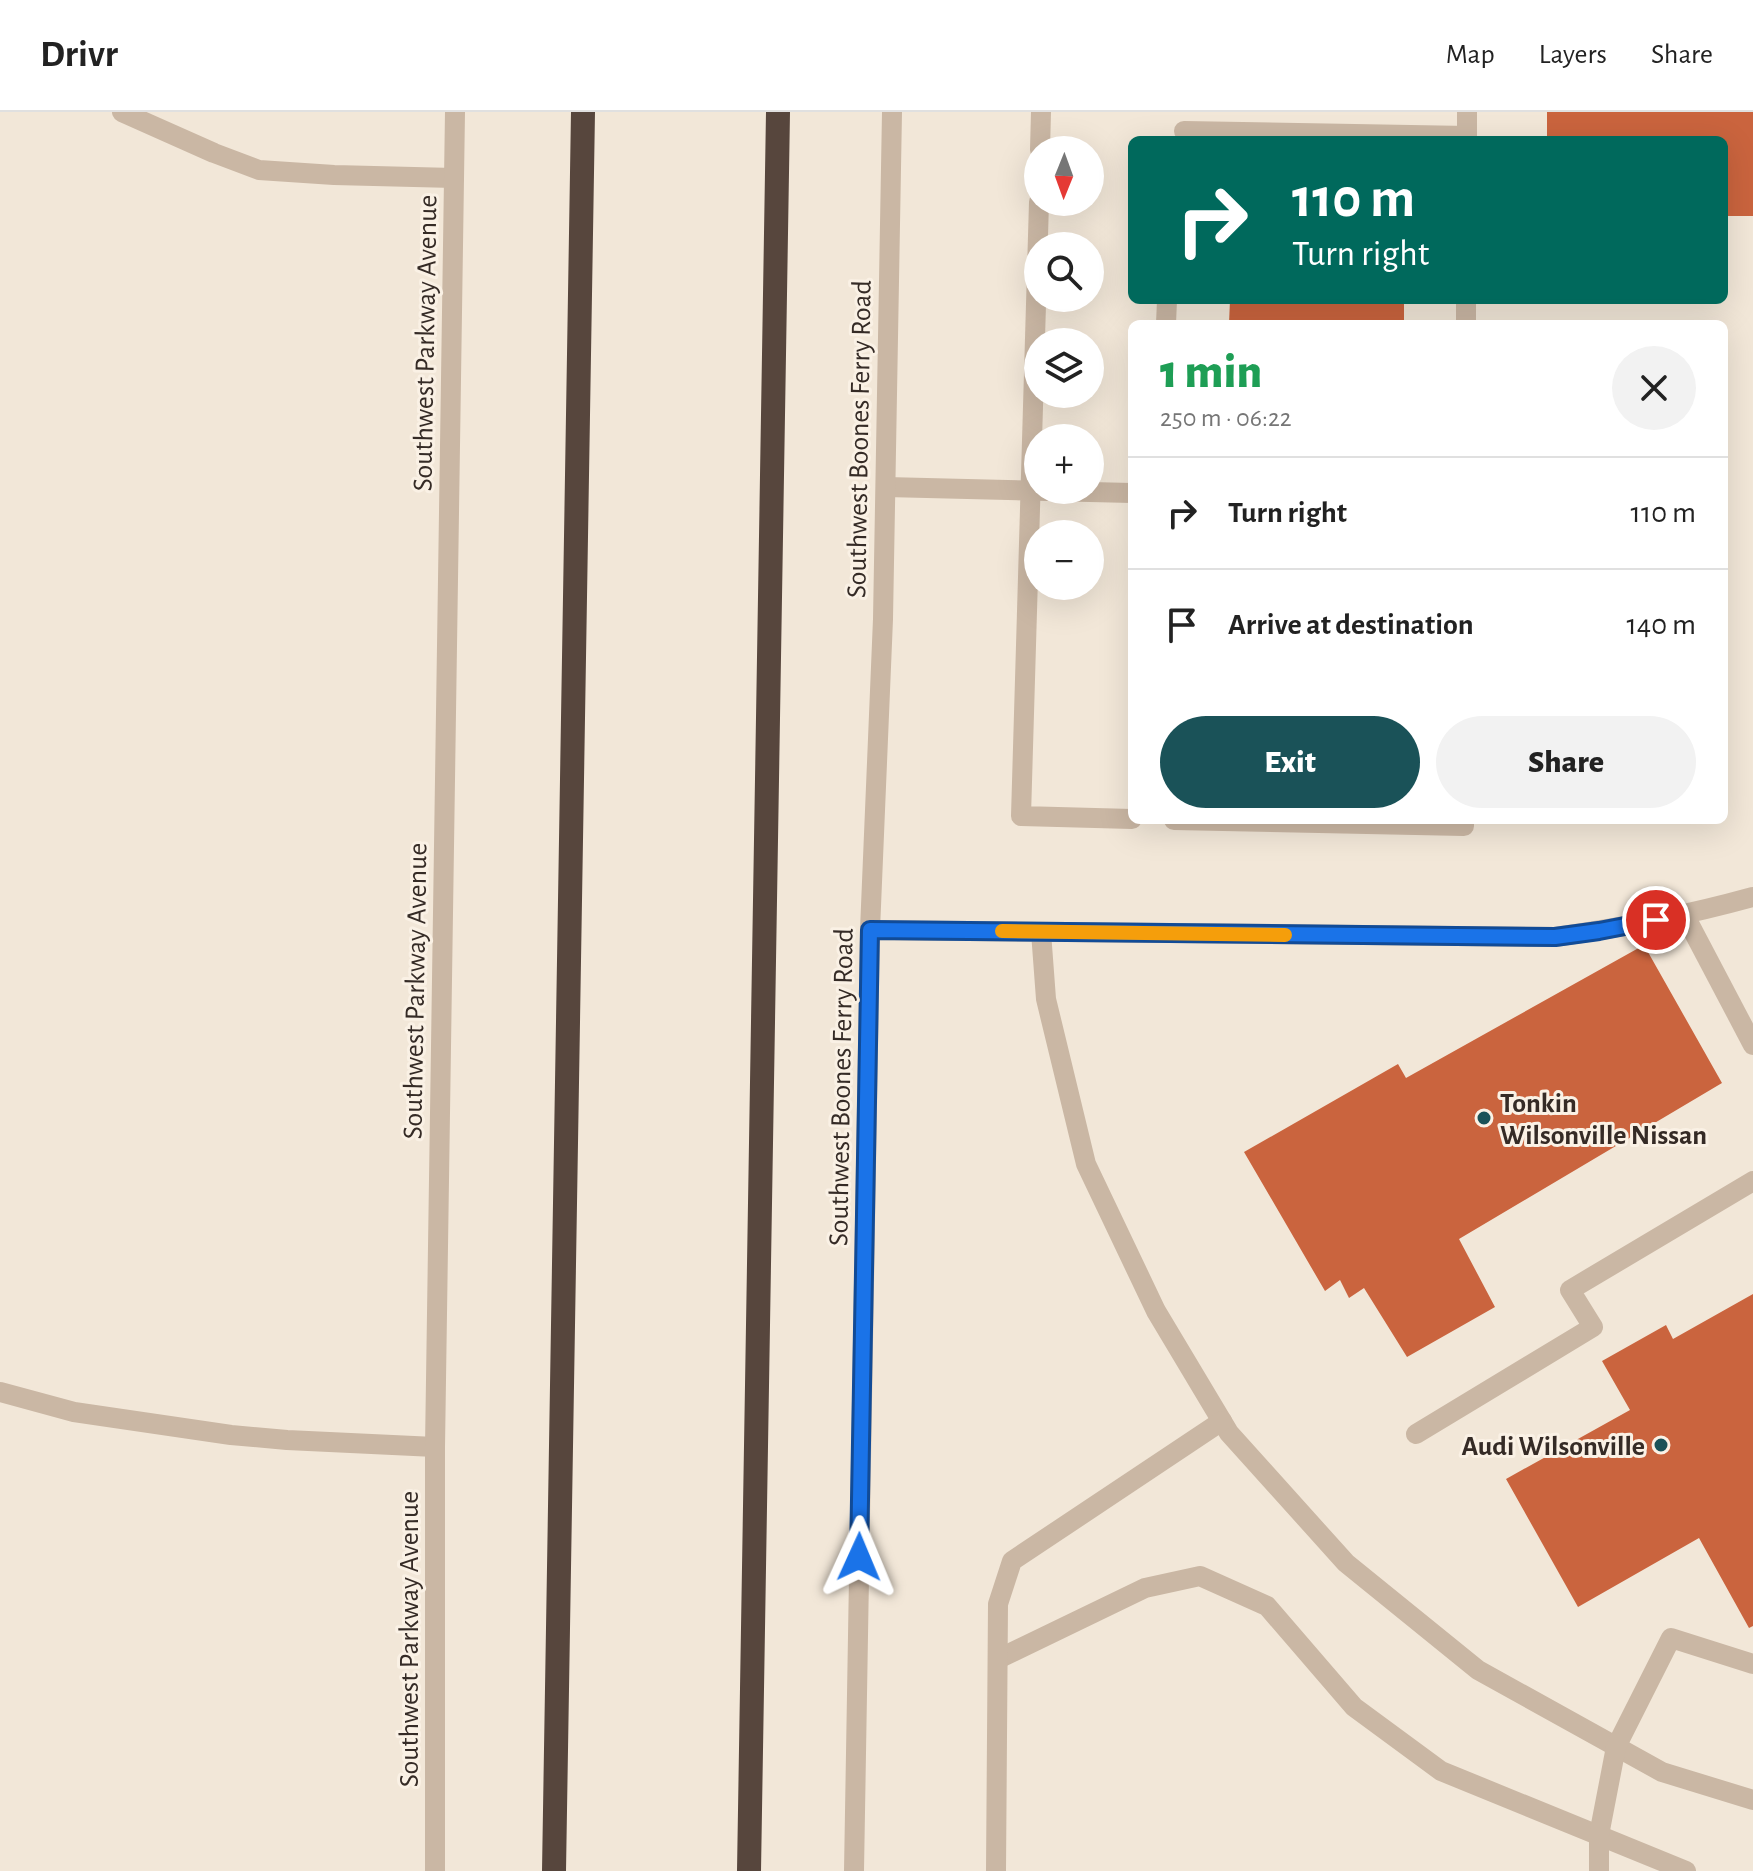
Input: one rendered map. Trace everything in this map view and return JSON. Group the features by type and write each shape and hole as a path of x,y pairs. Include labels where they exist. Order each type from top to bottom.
{"highway":[{"path":"554,1871 583,112"},
{"path":"749,1871 778,112"}],"street":[{"path":"122,112 259,170 454,178"},
{"name":"Southwest Parkway Avenue","path":"435,1871 435,1447 455,112"},
{"name":"Southwest Boones Ferry Road","path":"854,1871 870,930 883,619 892,112"},
{"path":"1040,136 1041,112"},
{"path":"1467,112 1467,136"},
{"path":"1184,128 1410,136"},
{"path":"1033,424 1039,216"},
{"path":"886,487 1024,491"},
{"path":"1104,492 1128,493"},
{"path":"1031,504 1021,816 1128,819"},
{"path":"1367,824 1464,824"},
{"path":"870,930 1555,937 1684,914 1753,897"},
{"path":"1684,914 1753,1045"},
{"path":"1041,932 1046,999 1086,1164 1156,1311 1229,1433 1346,1563 1478,1670 1662,1772 1753,1800"},
{"path":"1416,1434 1593,1327 1570,1290 1753,1181"},
{"path":"0,1392 74,1412 231,1435 435,1447"},
{"path":"996,1871 998,1604 1012,1561 1222,1421"},
{"path":"998,1659 1145,1588 1200,1576 1267,1606 1354,1707 1441,1771 1686,1871"},
{"path":"1599,1871 1599,1835 1616,1747 1671,1638 1753,1664"}],"building":[{"path":"1547,112 1753,112 1753,216 1728,216 1728,136 1547,136"},
{"path":"1230,304 1404,304 1404,320 1229,320"},
{"name":"Tonkin Wilsonville Nissan","path":"1644,945 1722,1083 1459,1239 1495,1307 1407,1357 1364,1288 1349,1298 1340,1280 1325,1291 1244,1152 1398,1064 1406,1078"},
{"name":"Audi Wilsonville","path":"1753,1294 1753,1626 1749,1628 1699,1538 1578,1607 1506,1479 1630,1410 1602,1361 1666,1325 1673,1339"}],"slow traffic":[{"path":"1002,931 1285,935"}],"place":[{"name":"Tonkin Wilsonville Nissan","path":"1484,1118"},
{"name":"Audi Wilsonville","path":"1661,1445"}],"route":[{"path":"859,1557 870,930 1555,937 1656,920"}]}
